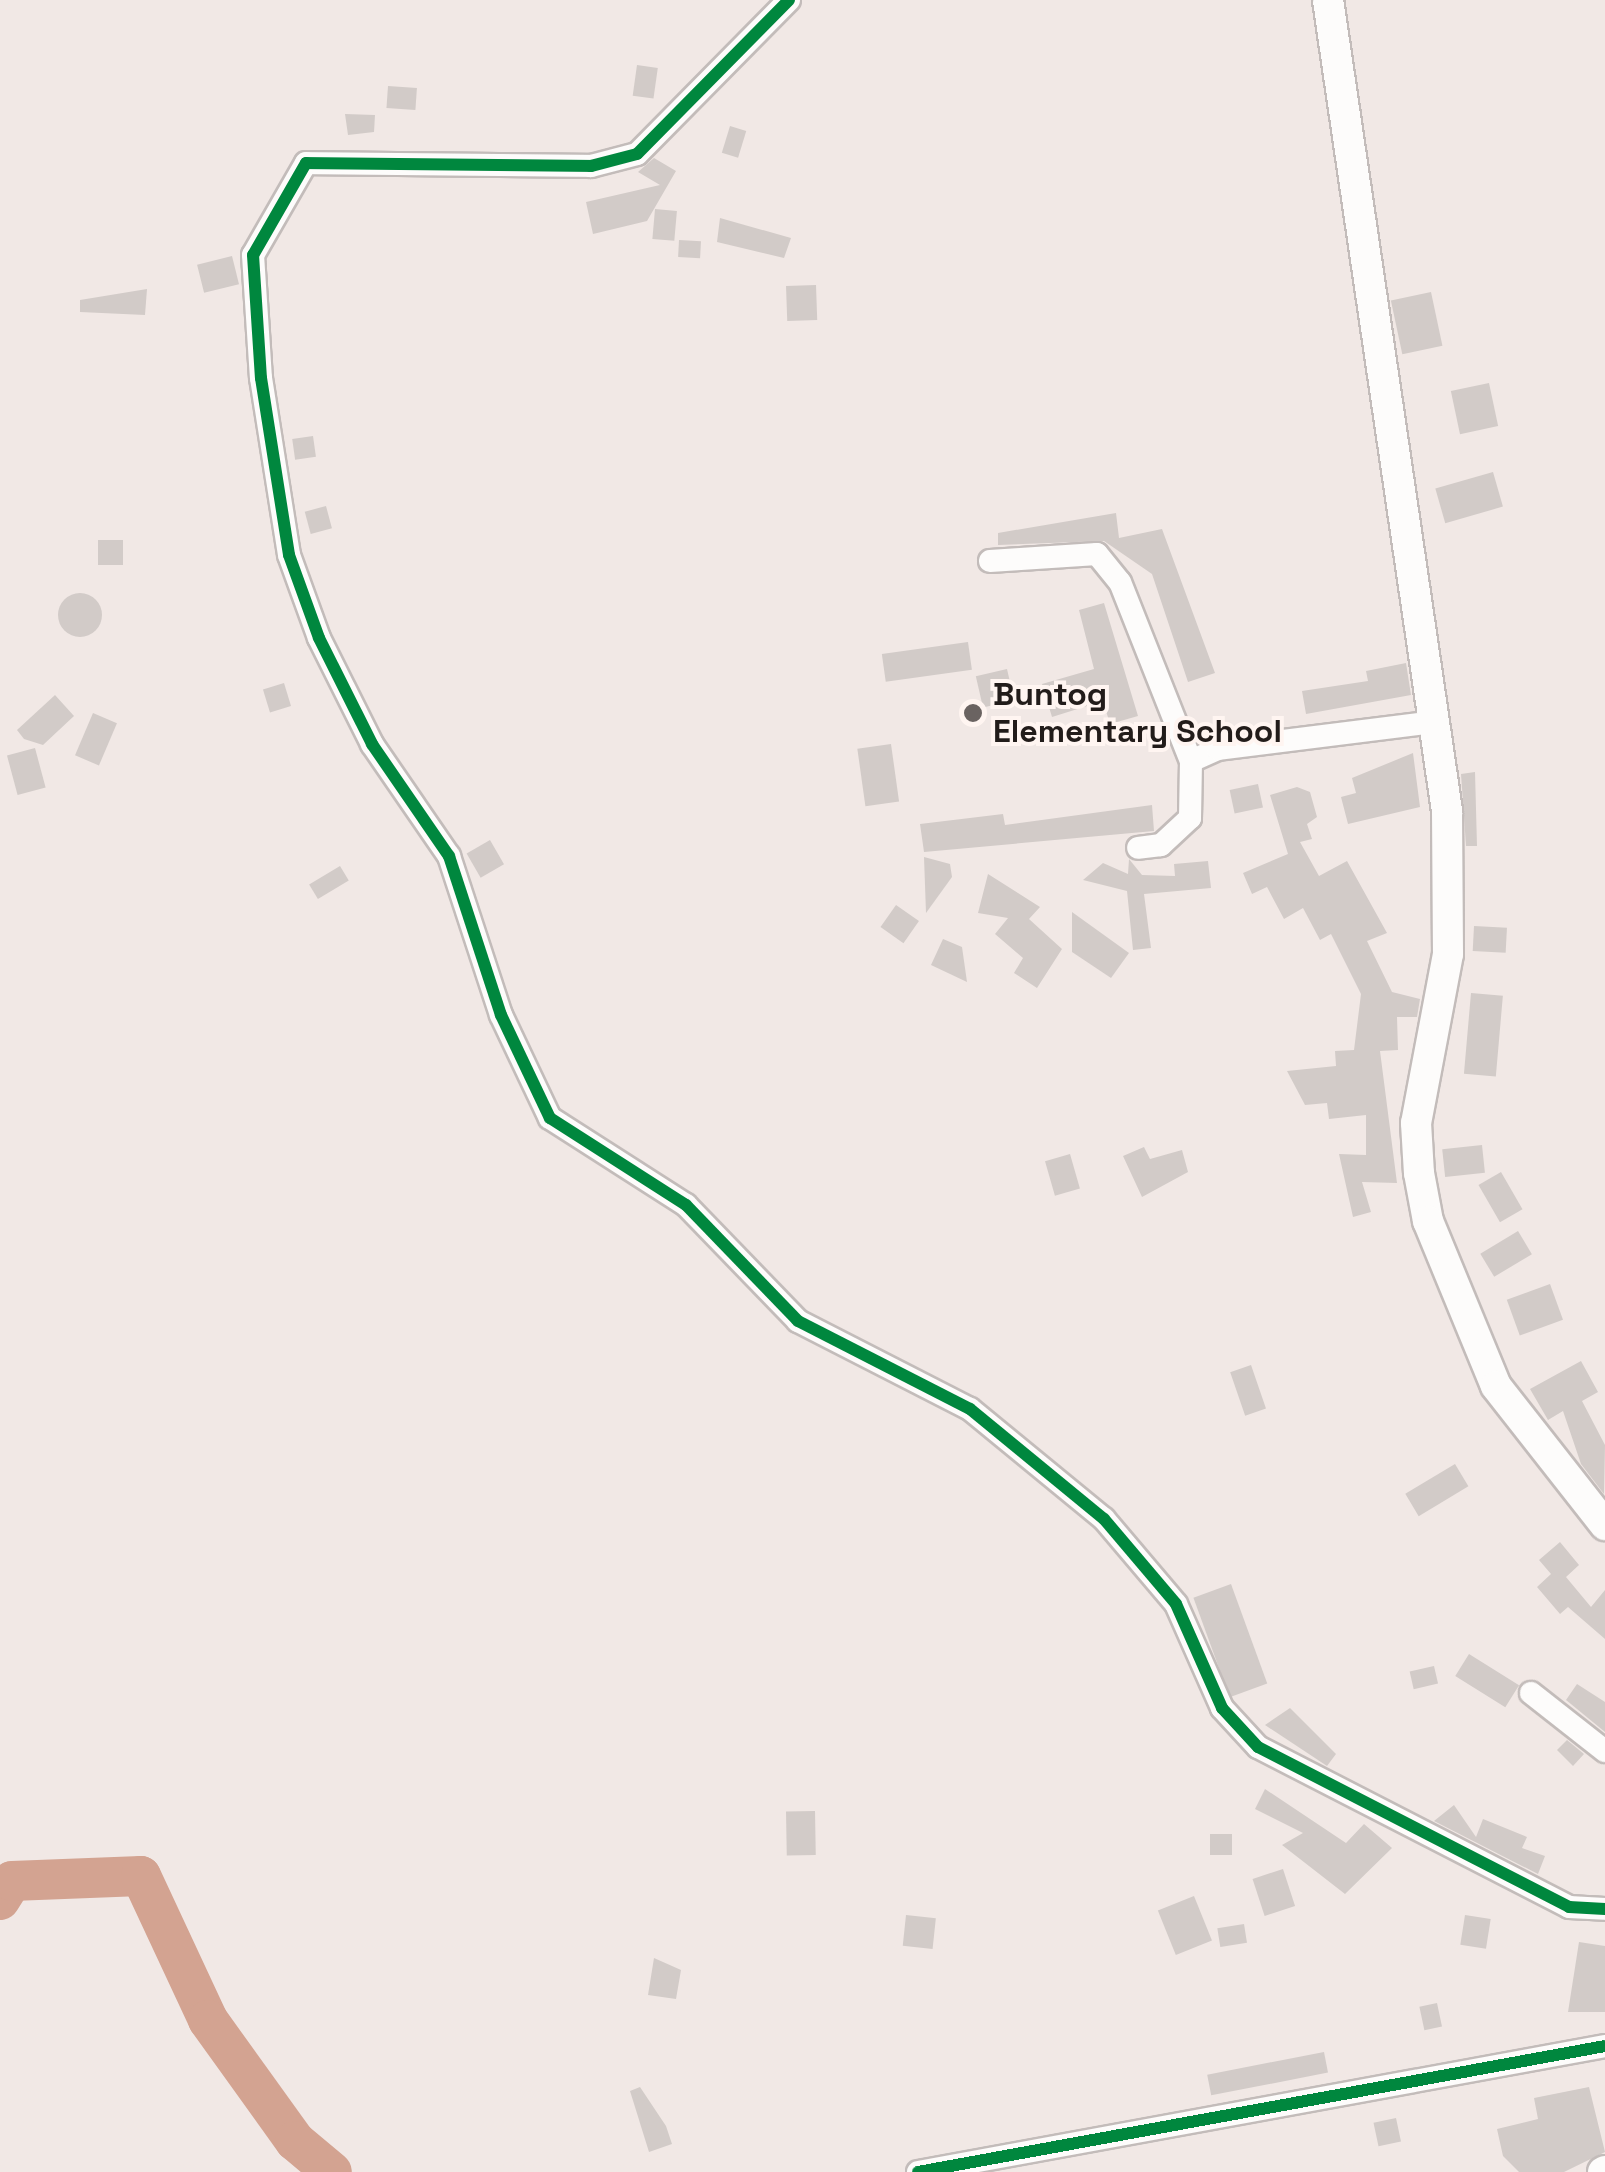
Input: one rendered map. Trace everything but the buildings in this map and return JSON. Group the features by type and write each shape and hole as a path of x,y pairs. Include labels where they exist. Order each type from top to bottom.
{"main road":[{"path":"1328,0 1447,811 1448,954 1416,1123 1428,1221 1496,1386 1605,1526"}],"street":[{"path":"789,0 638,154 591,166 306,163 253,255 261,378 290,555 319,638 372,744 448,856 501,1015 550,1118 686,1206 798,1321 970,1408 1104,1519 1176,1604 1222,1708 1258,1747 1569,1907 1605,1909"},
{"path":"990,561 1096,554 1120,582 1191,760 1190,818 1161,845 1138,848"},
{"path":"1191,760 1218,749 1434,722"},
{"path":"1531,1693 1605,1751"},
{"path":"918,2172 1605,2046"}],"waterway":[{"path":"0,1900 12,1881 141,1876 208,2020 295,2141 332,2172"}],"cycle path":[{"path":"789,0 637,154 591,166 306,163 253,255 261,378 289,555 319,638 372,744 449,856 501,1015 550,1118 686,1205 798,1321 970,1409 1104,1519 1176,1604 1222,1708 1258,1747 1569,1907 1605,1909"},
{"path":"918,2172 1605,2046"}],"place":[{"name":"Buntog Elementary School","path":"973,713"}]}
